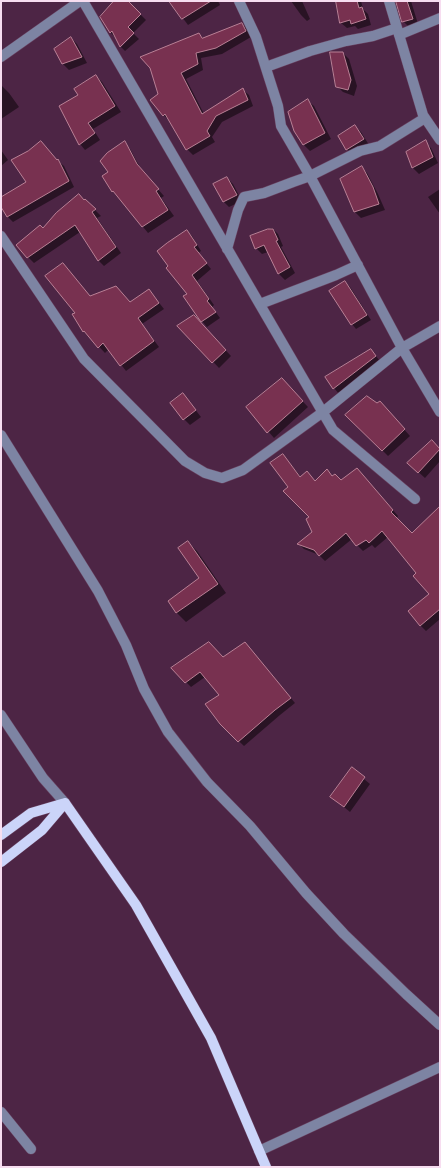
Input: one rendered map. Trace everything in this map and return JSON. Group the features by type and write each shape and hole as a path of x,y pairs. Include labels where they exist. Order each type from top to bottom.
{"main road":[{"path":"1,836 31,813 65,803"},
{"path":"1,862 42,830 65,803"},
{"path":"65,803 136,905 211,1038 266,1167"}],"street":[{"path":"1,57 82,1 333,430 415,499"},
{"path":"239,1 256,37 278,106 281,126 310,176 402,348 440,412"},
{"path":"389,1 423,115 440,140"},
{"path":"266,67 310,51 346,41 398,31 440,18"},
{"path":"228,249 238,210 244,197 264,193 310,176 360,151 380,146 425,118"},
{"path":"1,236 84,359 185,461 205,473 222,478 243,470 323,412 402,348 440,326"},
{"path":"260,304 358,265"},
{"path":"1,434 98,591 126,645 144,689 168,732 208,782 250,826 306,893 344,934 440,1025"},
{"path":"1,715 44,778 65,803"},
{"path":"259,1151 440,1067"},
{"path":"1,1112 31,1149"}],"building":[{"path":"114,1 128,1 141,14 128,27 134,33 120,47 112,31 110,33 100,17"},
{"path":"169,1 211,1 182,19"},
{"path":"336,1 357,1 359,8 362,7 366,19 351,24 350,20 340,23"},
{"path":"396,1 407,1 413,19 402,22"},
{"path":"242,23 246,31 216,48 196,53 198,64 181,73 202,114 243,88 248,100 216,116 207,131 210,136 186,150 165,114 163,116 150,100 158,94 150,68 140,57 199,33 202,38"},
{"path":"71,37 82,57 62,64 54,49"},
{"path":"330,52 343,52 351,80 348,90 336,87"},
{"path":"96,75 115,106 88,123 95,133 79,145 59,106 78,95 74,89"},
{"path":"308,99 325,133 303,145 294,131 288,112"},
{"path":"355,125 364,139 346,150 338,136"},
{"path":"426,140 433,157 412,168 406,152"},
{"path":"41,141 57,160 58,159 69,181 7,217 1,207 1,197 26,182 11,160 28,151"},
{"path":"125,141 137,164 159,189 156,191 168,210 142,227 113,191 112,192 102,176 108,172 100,161 107,153"},
{"path":"362,166 373,187 379,204 354,212 340,179"},
{"path":"227,177 237,195 223,202 213,184"},
{"path":"79,194 96,209 92,212 116,247 98,261 75,225 27,258 16,245 40,225 43,228 56,213"},
{"path":"268,229 273,229 278,240 276,241 290,267 278,274 264,245 255,249 250,236"},
{"path":"187,230 197,245 194,247 207,263 192,275 209,299 207,301 216,312 201,322 183,296 187,294 166,268 168,266 157,251"},
{"path":"63,263 90,296 116,286 130,302 149,289 159,303 138,318 154,341 120,366 103,343 98,348 84,331 83,332 72,314 75,313 45,276"},
{"path":"345,281 367,315 351,325 329,291"},
{"path":"194,315 226,350 212,363 177,326"},
{"path":"371,349 376,356 333,389 325,377"},
{"path":"282,378 303,401 267,433 246,407"},
{"path":"183,393 196,410 183,420 170,403"},
{"path":"367,396 377,403 380,401 405,429 382,451 345,415"},
{"path":"432,440 440,449 418,473 407,463"},
{"path":"283,454 300,477 307,471 315,481 327,469 332,476 335,474 341,480 357,468 393,510 391,512 412,533 440,506 440,609 420,626 408,611 429,594 413,576 416,573 382,531 369,543 366,540 356,546 346,533 319,556 314,550 297,544 312,532 306,519 309,517 283,491 288,487 270,463"},
{"path":"188,541 218,584 176,613 168,601 199,578 178,548"},
{"path":"209,642 223,657 245,642 291,698 238,742 220,724 205,704 219,695 200,672 185,683 171,668"},
{"path":"352,767 365,777 344,807 330,797"}]}
